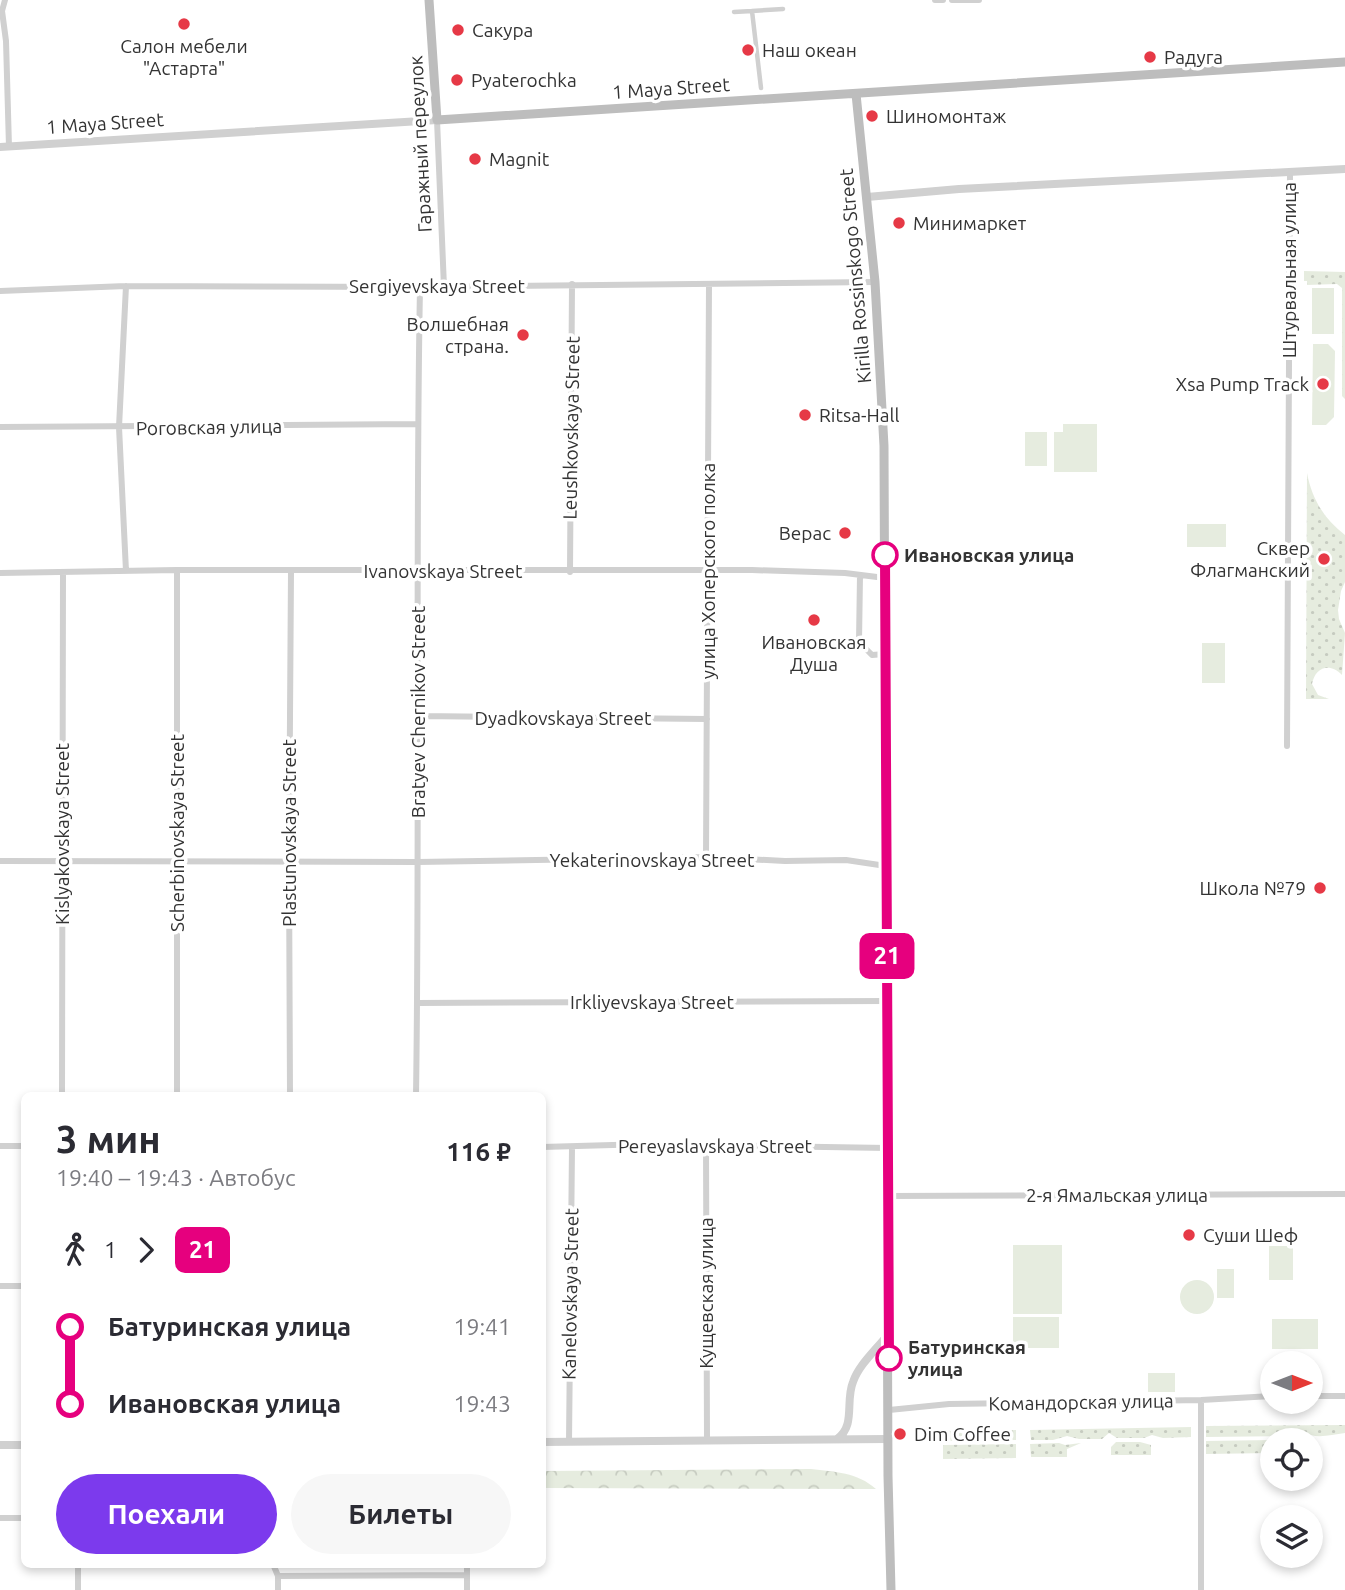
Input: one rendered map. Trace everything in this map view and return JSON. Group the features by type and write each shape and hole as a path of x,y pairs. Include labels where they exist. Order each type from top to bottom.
{"main road":[{"name":"Гаражный переулок","path":"429,0 440,120"},
{"name":"1 Maya Street","path":"440,120 1345,62"},
{"name":"Kirilla Rossinskogo Street","path":"856,94 875,282 883,417 891,1590"}],"street":[{"path":"5,0 1,11 6,41 5,147"},
{"path":"935,0 943,0"},
{"path":"952,0 979,0"},
{"path":"734,12 783,9"},
{"path":"752,11 761,88"},
{"name":"1 Maya Street","path":"5,147 440,120"},
{"name":"Гаражный переулок","path":"440,120 444,287"},
{"path":"867,197 959,189 1345,169"},
{"name":"Штурвальная улица","path":"1287,746 1290,172"},
{"name":"Sergiyevskaya Street","path":"0,291 127,286 444,287 875,282"},
{"name":"Leushkovskaya Street","path":"570,572 572,284"},
{"name":"улица Хоперского полка","path":"706,857 709,284"},
{"path":"126,571 119,427 127,286"},
{"name":"Bratyev Chernikov Street","path":"416,1092 419,716 417,424 420,287"},
{"name":"Роговская улица","path":"0,427 417,424"},
{"name":"Ivanovskaya Street","path":"0,573 177,570 809,571 885,578"},
{"name":"Scherbinovskaya Street","path":"177,570 177,1092"},
{"name":"Plastunovskaya Street","path":"290,1092 291,571"},
{"name":"Kislyakovskaya Street","path":"62,1092 63,572"},
{"path":"860,575 859,642 872,655 885,654"},
{"name":"Dyadkovskaya Street","path":"419,716 707,719"},
{"name":"Yekaterinovskaya Street","path":"0,861 289,863 706,857 785,861 846,860 886,866"},
{"name":"Irkliyevskaya Street","path":"417,1003 887,1001"},
{"name":"Pereyaslavskaya Street","path":"546,1147 706,1144 888,1148"},
{"name":"Кущевская улица","path":"706,1144 707,1441"},
{"path":"0,1146 21,1146"},
{"name":"Kanelovskaya Street","path":"569,1442 572,1147"},
{"name":"2-я Ямальская улица","path":"888,1196 1345,1194"},
{"path":"0,1286 21,1286"},
{"path":"835,1440 845,1432 848,1423 853,1381 889,1333"},
{"path":"1323,1396 1345,1396"},
{"name":"Командорская улица","path":"889,1410 949,1404 1260,1397"},
{"path":"1201,1400 1201,1590"},
{"path":"546,1442 888,1439"},
{"path":"0,1445 21,1445"},
{"path":"0,1518 21,1518"},
{"path":"78,1568 78,1590"},
{"path":"275,1568 278,1590"},
{"path":"467,1568 467,1590"},
{"path":"278,1576 467,1575"}],"green space":[{"path":"1304,271 1345,272 1345,399 1342,396 1342,288 1337,284 1307,285"},
{"path":"1312,288 1334,288 1334,334 1312,334"},
{"name":"Xsa Pump Track","path":"1313,344 1328,344 1335,351 1334,417 1326,425 1312,425"},
{"path":"1063,424 1097,424 1097,472 1054,472 1054,432 1063,432"},
{"path":"1025,432 1047,432 1047,466 1025,466"},
{"path":"1307,473 1320,508 1345,535 1345,582 1338,610 1345,633 1342,675 1333,669 1324,668 1316,674 1312,684 1318,695 1329,699 1306,699"},
{"path":"1187,524 1226,524 1226,547 1187,547"},
{"path":"1202,643 1225,643 1225,683 1202,683"},
{"path":"1013,1245 1062,1245 1062,1314 1013,1314"},
{"path":"1269,1246 1293,1246 1293,1280 1269,1280"},
{"path":"1217,1269 1234,1269 1234,1298 1217,1298"},
{"path":"1197,1280 1209,1285 1214,1297 1209,1309 1197,1314 1185,1309 1180,1297 1185,1285"},
{"path":"1013,1317 1059,1317 1059,1348 1013,1348"},
{"path":"1272,1319 1318,1319 1318,1349 1272,1349"},
{"path":"1148,1373 1175,1373 1175,1392 1148,1392"},
{"path":"1345,1425 1345,1433 1323,1436 1323,1428 1260,1428 1260,1436 1206,1437 1206,1426"},
{"path":"1191,1427 1191,1437 1163,1438 1152,1435 1144,1438 1117,1438 1109,1433 1102,1439 1067,1436 1053,1440 1031,1440 1030,1430"},
{"path":"1016,1430 1016,1440 943,1441 943,1431"},
{"path":"1260,1440 1260,1453 1206,1454 1206,1441"},
{"path":"1116,1442 1151,1445 1151,1455 1111,1455 1111,1447"},
{"path":"1081,1443 1067,1449 1067,1457 1031,1457 1030,1444"},
{"path":"1016,1444 1016,1458 943,1459 943,1445"},
{"path":"811,1469 853,1476 876,1489 546,1488 546,1471"}],"bus line":[{"name":"21","path":"885,555 889,1358"}],"place":[{"name":"Салон мебели \"Астарта\"","path":"184,24"},
{"name":"Сакура","path":"458,30"},
{"name":"Наш океан","path":"748,50"},
{"name":"Радуга","path":"1150,57"},
{"name":"Pyaterochka","path":"457,80"},
{"name":"Шиномонтаж","path":"872,116"},
{"name":"Magnit","path":"475,159"},
{"name":"Минимаркет","path":"899,223"},
{"name":"Волшебная страна.","path":"523,335"},
{"name":"Xsa Pump Track","path":"1323,384"},
{"name":"Ritsa-Hall","path":"805,415"},
{"name":"Верас","path":"845,533"},
{"name":"Ивановская улица","path":"885,555"},
{"name":"Сквер Флагманский","path":"1324,559"},
{"name":"Ивановская Душа","path":"814,620"},
{"name":"Школа №79","path":"1320,888"},
{"name":"Суши Шеф","path":"1189,1235"},
{"name":"Батуринская улица","path":"889,1358"},
{"name":"Dim Coffee","path":"900,1434"}]}
